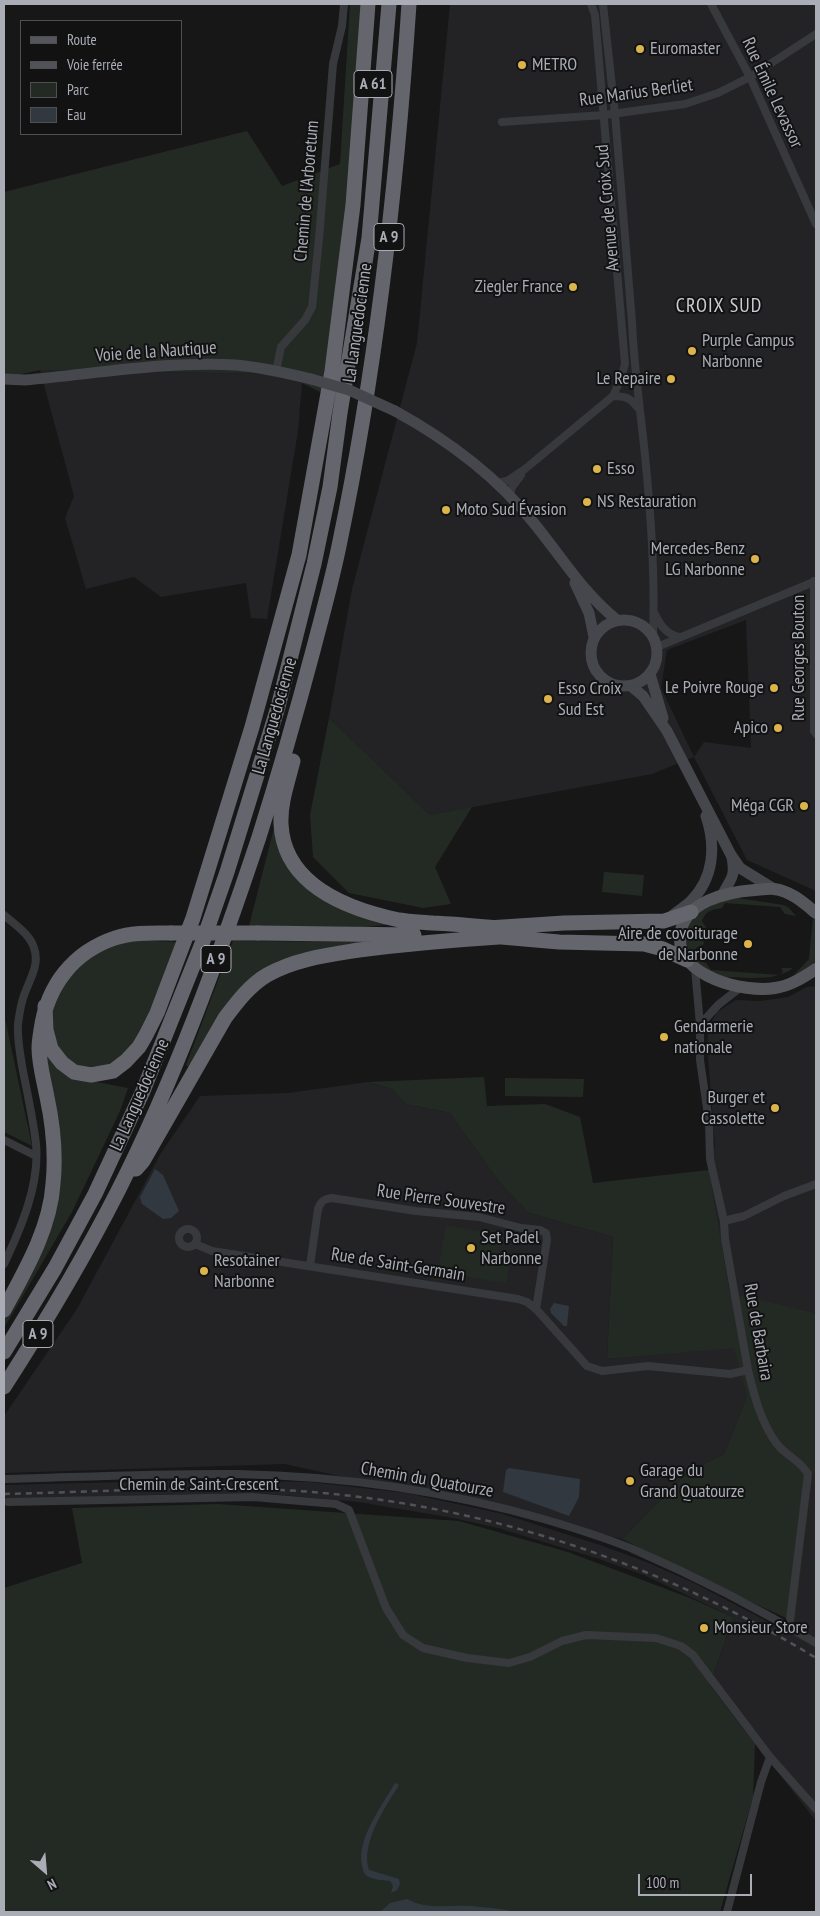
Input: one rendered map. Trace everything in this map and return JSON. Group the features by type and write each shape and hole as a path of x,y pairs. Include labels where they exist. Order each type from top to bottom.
{"highway":[{"path":"46,1006 46,1030 51,1049 62,1063 74,1072 91,1075 112,1071 126,1061 139,1047 146,1035 157,1013 193,918 252,727 300,554 332,371 354,205 366,4"},
{"name":"A 61","path":"375,165 372,101 379,4"},
{"name":"La Languedocienne","path":"4,1352 55,1268 95,1194 143,1091 206,932 265,750 301,620 330,487 340,413 369,238 389,4"},
{"name":"La Languedocienne","path":"4,1387 70,1281 118,1190 158,1105 222,944 275,787 295,720 340,543 372,362 397,155 409,4"},
{"path":"295,720 293,758 281,809 281,826 286,848 295,866 309,883 329,896 363,910 400,920 499,932 559,942 644,944 663,948 691,964"},
{"path":"118,1190 142,1161 225,1018 237,1001 265,976 291,964 334,954 564,923 664,921 691,912"},
{"path":"4,1310 27,1268 40,1236 46,1219 53,1185 54,1146 39,1048 46,1006 56,983 71,964 91,949 114,938 134,934 258,932 402,935 499,932"}],"main road":[{"path":"816,903 774,889 739,891 704,902 691,912 680,935 681,945 691,964 713,979 741,987 759,990 778,988 816,969"},
{"path":"794,896 816,913"},
{"path":"790,983 816,981"}],"street":[{"name":"Chemin de l'Arboretum","path":"276,371 281,347 305,320 312,307 322,210 333,64 342,26 344,4"},
{"name":"Avenue de Croix Sud","path":"497,483 507,481 525,469 613,396 621,378 625,354 621,329 595,15 591,4"},
{"name":"Avenue de Croix Sud","path":"603,4 615,114 633,353 647,478 655,642"},
{"name":"Rue Émile Levassor","path":"711,4 750,77 816,224"},
{"name":"Rue Marius Berliet","path":"502,122 615,114 685,104 718,93 750,77 816,34"},
{"name":"Voie de la Nautique","path":"4,379 25,380 189,364 237,365 276,371 349,390 395,411 430,430 458,450 497,483 534,522 569,570 599,605 617,620"},
{"path":"613,396 623,396 633,400 639,410"},
{"name":"Avenue de Croix Sud","path":"510,495 512,487 525,469"},
{"name":"Voie de la Nautique","path":"569,570 589,613 594,637"},
{"path":"655,642 680,637 815,581"},
{"name":"Rue Georges Bouton","path":"815,581 814,731 816,734"},
{"path":"654,612 664,629 671,635 680,637"},
{"path":"617,620 634,621 647,628 655,642 656,661 650,674 644,680 631,686 619,686 609,683 598,674 592,663 590,650 594,637 600,629 617,620"},
{"path":"650,674 667,731"},
{"path":"631,686 643,696 667,731 731,855 740,868 774,889"},
{"path":"664,921 691,901 699,892 709,872 713,852 708,821 701,798"},
{"path":"722,896 730,884 733,874 734,869 731,855"},
{"path":"4,915 27,935 34,946 37,958 22,1001 18,1025 19,1044 36,1145 36,1156 29,1198 16,1237 4,1264"},
{"name":"Rue de Barbaira","path":"691,964 700,1025 699,1046 709,1122 710,1159 724,1221 725,1239 753,1392 765,1422 778,1445 803,1466 808,1474 789,1627"},
{"path":"700,1025 718,1005 741,987"},
{"path":"4,1140 36,1156"},
{"path":"724,1221 744,1216 784,1196 816,1184"},
{"name":"Rue Pierre Souvestre","path":"310,1266 318,1209 320,1203 326,1199 332,1198 416,1211 479,1217 521,1228 540,1230 546,1233 547,1240 536,1309"},
{"name":"Rue de Saint-Germain","path":"195,1244 212,1251 518,1299 527,1302 536,1309 587,1366 602,1371 648,1366 730,1374 748,1370"},
{"name":"Chemin du Quatourze","path":"4,1479 237,1474 337,1480 436,1493 518,1512 586,1532 635,1550 717,1589 816,1643"},
{"name":"Chemin de Saint-Crescent","path":"8,1502 253,1496 336,1504 349,1510 386,1608 403,1635 423,1648 467,1658 509,1662 530,1658 562,1641 586,1635 656,1638 681,1646 693,1655 770,1757 816,1810"},
{"path":"727,1912 770,1757"}],"shaded area":[{"path":"450,4 816,4 816,891 747,860 694,757 652,774 430,815 329,718 352,589 417,343","holes":["746,620 751,748 704,742 694,757 661,688 667,650"]},
{"path":"40,370 269,374 302,383 298,431 267,619 251,618 246,583 161,597 134,577 86,589 65,518 74,496"},
{"path":"816,986 816,1313 730,1294 709,1170 715,1146 707,1044 709,1026 717,1012 736,1000 760,1001 788,997 807,987"},
{"path":"368,1082 392,1089 406,1104 450,1113 500,1183 529,1213 613,1237 607,1359 734,1347 747,1396 724,1454 689,1471 622,1539 285,1464 4,1473 4,1416 77,1309 161,1153 200,1096 288,1093"},
{"path":"813,1472 816,1472 816,1821 710,1685 733,1617 644,1575 498,1528 453,1518 359,1502 259,1493 4,1500 4,1485 207,1480 309,1482 406,1493 503,1514 600,1545 649,1563 696,1584 793,1635"}],"green space":[{"path":"350,4 371,4 332,398 302,383 269,374 40,370 4,378 4,192 247,131 282,186 340,164"},
{"path":"329,718 430,815 472,807 435,867 451,904 423,908 349,893 313,857 310,815"},
{"path":"277,816 292,868 395,924 364,927 249,926"},
{"path":"604,872 644,875 642,896 602,892"},
{"path":"738,898 783,905 788,907 796,916 785,914 780,907 725,903 722,908 710,911 702,921 710,934 703,940 704,944 696,948 698,960 706,963 711,970 779,975 754,978 721,976 704,967 690,953 687,945 687,927 697,913 708,906"},
{"path":"813,917 816,920 816,960 813,965 792,977 809,959"},
{"path":"135,940 177,942 161,987 140,1036 123,1058 111,1065 102,1068 83,1068 77,1066 63,1055 52,1035 52,1012 61,989 75,970 95,954 118,944"},
{"path":"233,941 360,942 360,944 275,967 189,1068 186,1065"},
{"path":"781,968 792,969 787,972 781,974 783,972"},
{"path":"4,1017 6,1023 32,1146 4,1132"},
{"path":"41,1042 91,1081 128,1088 120,1111 72,1212 4,1328 4,1315 57,1185"},
{"path":"484,1077 487,1106 545,1104 580,1117 593,1183 709,1170 730,1293 816,1313 816,1472 813,1473 795,1622 622,1539 689,1471 724,1454 747,1396 734,1348 607,1359 613,1237 529,1213 500,1183 450,1113 406,1104 392,1089 368,1082"},
{"path":"505,1078 584,1079 583,1097 505,1096"},
{"name":"Set Padel Narbonne","path":"446,1226 502,1235 498,1261 510,1263 506,1283 438,1272"},
{"path":"218,1504 459,1521 568,1552 690,1598 733,1617 710,1685 755,1744 753,1797 720,1912 4,1912 4,1588 82,1563 72,1508"}],"water":[{"path":"155,1169 163,1175 179,1211 171,1218 163,1219 142,1204 140,1197"},
{"path":"554,1303 569,1306 567,1326 564,1326 551,1313 550,1309"},
{"path":"509,1468 580,1479 579,1497 569,1516 503,1492 506,1470"},
{"path":"395,1783 399,1785 375,1826 368,1849 367,1860 369,1870 399,1879 400,1884 397,1890 391,1893 393,1886 390,1881 378,1880 365,1874 361,1855 372,1822"},
{"path":"407,1899 425,1905 477,1907 515,1912 380,1912 390,1903"}],"railway":[{"path":"4,1494 163,1489 258,1489 332,1494 405,1504 477,1518 548,1537 618,1561 686,1589 752,1622 816,1658"}],"place":[{"name":"Euromaster","path":"640,49"},
{"name":"METRO","path":"522,65"},
{"name":"Ziegler France","path":"573,287"},
{"name":"Purple Campus Narbonne","path":"692,351"},
{"name":"Le Repaire","path":"671,379"},
{"name":"Esso","path":"597,469"},
{"name":"NS Restauration","path":"587,502"},
{"name":"Moto Sud Évasion","path":"446,510"},
{"name":"Mercedes-Benz LG Narbonne","path":"755,559"},
{"name":"Le Poivre Rouge","path":"774,688"},
{"name":"Esso Croix Sud Est","path":"548,699"},
{"name":"Apico","path":"778,728"},
{"name":"Méga CGR","path":"804,806"},
{"name":"Aire de covoiturage de Narbonne","path":"748,944"},
{"name":"Gendarmerie nationale","path":"664,1037"},
{"name":"Burger et Cassolette","path":"775,1108"},
{"name":"Set Padel Narbonne","path":"471,1248"},
{"name":"Resotainer Narbonne","path":"204,1271"},
{"name":"Garage du Grand Quatourze","path":"630,1481"},
{"name":"Monsieur Store","path":"704,1628"}],"district":[{"name":"CROIX SUD","path":"719,306"}]}
